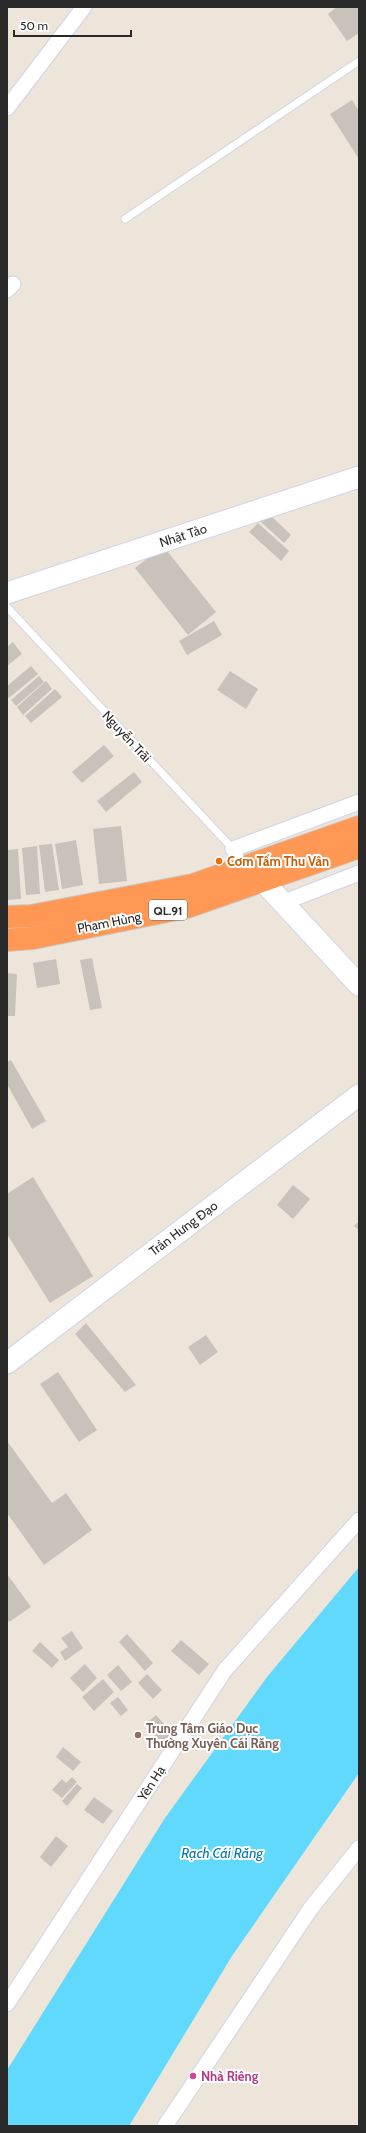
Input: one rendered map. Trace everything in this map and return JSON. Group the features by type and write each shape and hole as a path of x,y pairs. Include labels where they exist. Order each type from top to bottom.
{"highway":[{"name":"QL.91","path":"320,851 359,827"},
{"name":"QL.91","path":"320,851 359,847"},
{"name":"Phạm Hùng","path":"7,917 31,916 255,873 320,851"},
{"name":"Phạm Hùng","path":"7,940 33,938 187,907 255,873"}],"street":[{"path":"7,108 84,7"},
{"name":"Nhật Tảo","path":"7,593 359,477"},
{"path":"233,849 359,802"},
{"name":"Nguyễn Trãi","path":"255,873 359,985"},
{"path":"282,903 359,873"},
{"name":"Trần Hưng Đạo","path":"7,1362 359,1095"},
{"name":"Yên Hạ","path":"7,2004 225,1670 359,1520"},
{"path":"165,2126 311,1908 359,1848"}],"lane":[{"path":"124,219 359,61"},
{"name":"Nguyễn Trãi","path":"7,607 255,873"}],"water":[{"name":"Rạch Cái Răng","path":"359,1567 359,1773 232,1956 129,2126 7,2126 7,2070 165,1818 267,1677"}],"building":[{"path":"337,7 359,7 359,33 347,41 328,14"},
{"path":"352,100 359,111 359,159 330,114"},
{"path":"268,513 291,535 284,543 260,521"},
{"path":"258,523 289,551 281,561 249,532"},
{"path":"163,546 216,612 188,635 135,568"},
{"path":"214,621 222,635 187,655 179,641"},
{"path":"13,642 22,654 7,666 7,647"},
{"path":"31,666 38,674 9,698 7,696 7,686"},
{"path":"230,671 258,689 246,709 217,690"},
{"path":"39,676 44,682 16,706 11,700"},
{"path":"46,681 52,689 23,715 17,707"},
{"path":"55,689 62,697 31,723 25,716"},
{"path":"104,745 114,756 82,783 72,772"},
{"path":"134,772 142,782 106,812 97,801"},
{"path":"121,826 127,881 99,884 93,829"},
{"path":"76,840 83,885 62,889 55,844"},
{"path":"52,844 59,890 45,892 39,845"},
{"path":"37,846 40,894 26,895 22,848"},
{"path":"18,849 21,899 7,900 7,850"},
{"path":"92,958 102,1008 90,1010 80,960"},
{"path":"56,959 60,984 37,988 33,963"},
{"path":"7,973 17,974 15,1016 7,1016"},
{"path":"11,1060 46,1121 32,1129 7,1084 7,1062"},
{"path":"33,1177 93,1276 50,1303 7,1234 7,1194"},
{"path":"293,1185 310,1199 293,1219 277,1205"},
{"path":"359,1221 359,1230 354,1226"},
{"path":"86,1323 136,1385 125,1392 75,1334"},
{"path":"206,1335 218,1352 200,1365 188,1347"},
{"path":"58,1372 97,1430 79,1442 40,1384"},
{"path":"7,1441 52,1503 66,1493 92,1530 44,1565 7,1513"},
{"path":"7,1574 31,1607 9,1622 7,1619"},
{"path":"72,1631 83,1648 65,1661 60,1652 68,1647 61,1638"},
{"path":"127,1634 153,1663 145,1671 119,1642"},
{"path":"181,1640 209,1664 199,1675 171,1651"},
{"path":"40,1642 59,1660 52,1668 32,1651"},
{"path":"85,1664 97,1678 83,1692 70,1678"},
{"path":"118,1665 132,1682 121,1691 107,1675"},
{"path":"147,1674 162,1690 153,1699 138,1683"},
{"path":"103,1679 114,1692 94,1711 82,1697"},
{"path":"118,1697 128,1710 121,1716 110,1703"},
{"path":"156,1715 175,1736 164,1746 145,1724"},
{"path":"63,1747 81,1762 73,1771 56,1757"},
{"path":"72,1777 77,1782 62,1798 52,1790 62,1779 66,1783"},
{"path":"77,1784 82,1788 67,1806 62,1801"},
{"path":"94,1797 113,1811 103,1824 84,1810"},
{"path":"56,1836 68,1846 51,1867 40,1857"}],"place":[{"name":"Cơm Tấm Thu Vân","path":"219,861"},
{"name":"Trung Tâm Giáo Dục Thường Xuyên Cái Răng","path":"138,1735"},
{"name":"Nhà Riêng","path":"193,2076"}]}
